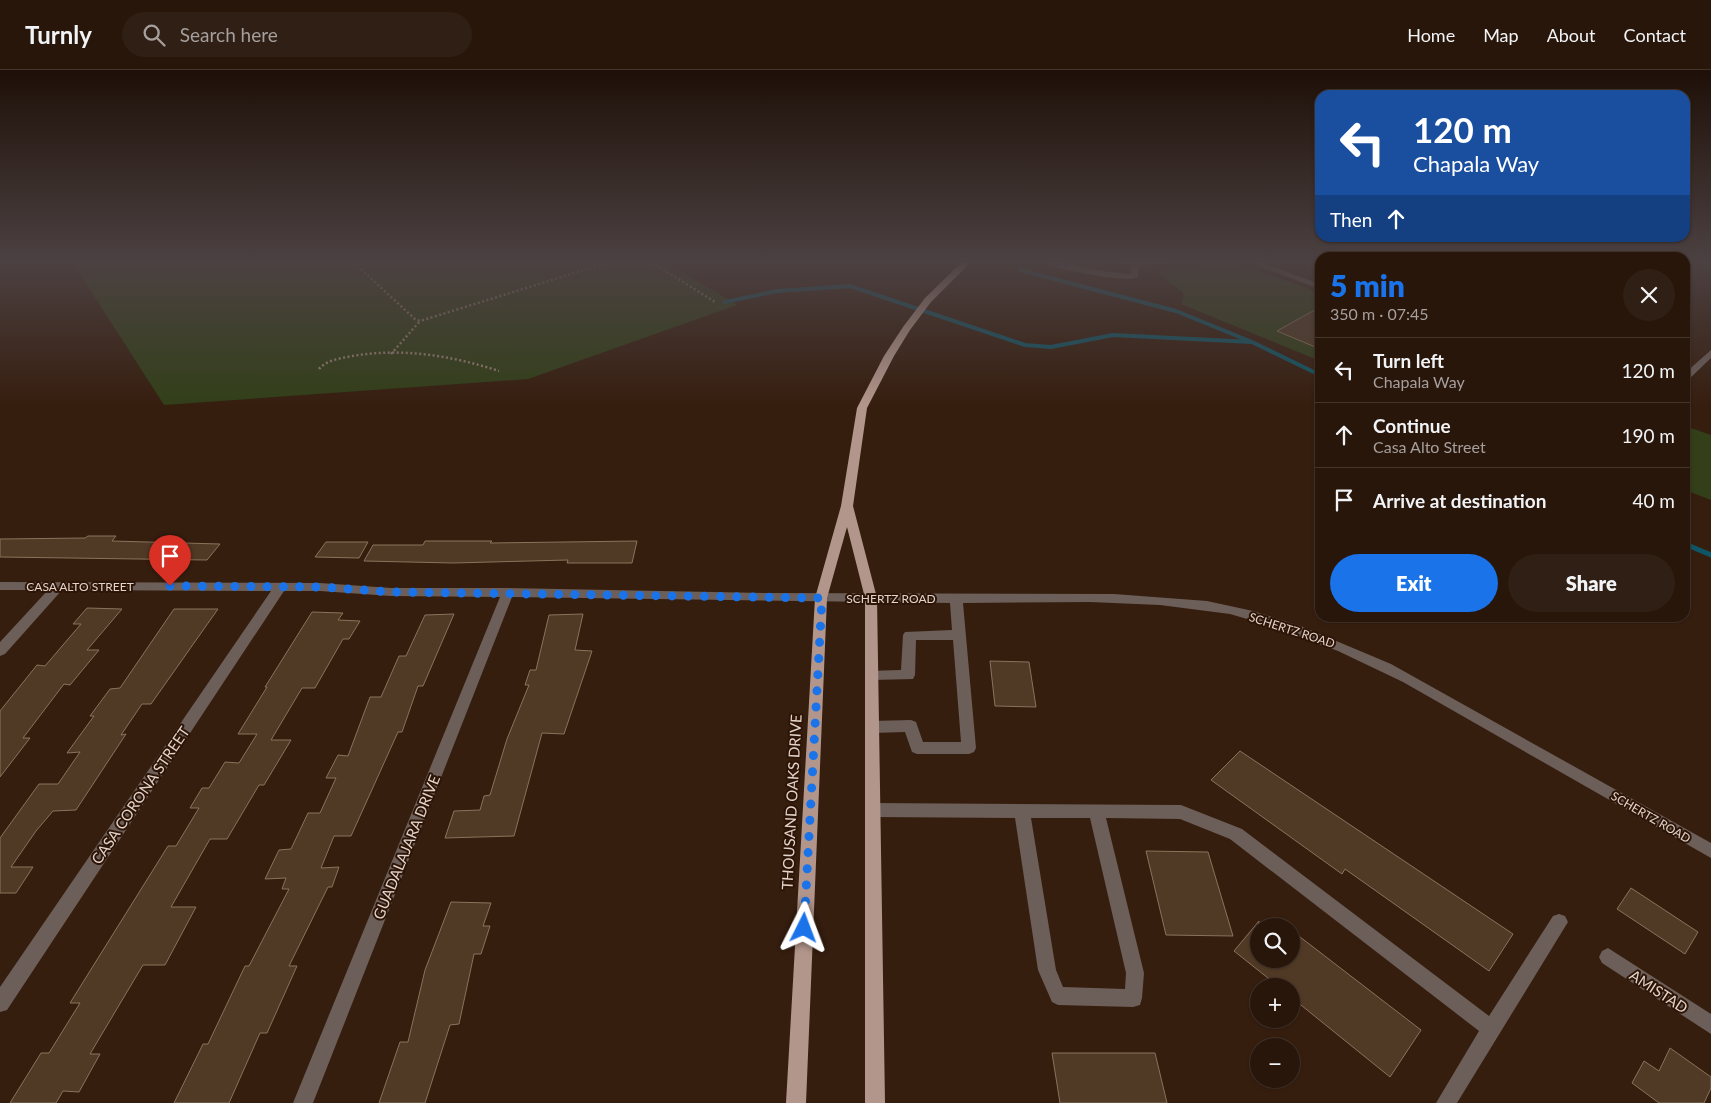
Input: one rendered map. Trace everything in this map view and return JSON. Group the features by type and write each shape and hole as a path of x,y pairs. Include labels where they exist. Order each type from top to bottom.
{"main road":[{"name":"THOUSAND OAKS DRIVE","path":"796,1103 822,598 847,506 862,408 895,345 922,308"},
{"name":"THOUSAND OAKS DRIVE","path":"847,506 871,598 875,1103"}],"street":[{"path":"1690,373 1711,353"},
{"name":"CASA ALTO STREET","path":"0,586 280,587 391,592 508,592"},
{"path":"0,651 59,586"},
{"name":"CASA CORONA STREET","path":"0,1003 280,587"},
{"name":"SCHERTZ ROAD","path":"508,592 822,598 1146,599 1230,610 1326,640 1408,678 1711,851"},
{"name":"GUADALAJARA DRIVE","path":"303,1103 508,592"},
{"path":"872,726 911,726 917,748 969,748 956,598"},
{"path":"872,675 908,675 910,635 960,635"},
{"path":"873,810 1181,812 1236,834 1491,1029"},
{"path":"1022,811 1046,970 1058,996 1132,998 1135,973 1096,811"},
{"path":"1446,1103 1559,922"},
{"name":"AMISTAD","path":"1608,957 1711,1025"}],"path":[{"path":"403,308 420,321"},
{"path":"391,355 420,321 461,308"},
{"path":"319,369 324,364 358,354 455,359 499,371"}],"green space":[{"path":"102,308 728,308 528,379 164,405"},
{"path":"1191,308 1315,308 1315,359"},
{"path":"1690,428 1711,435 1711,500 1690,492"}],"building":[{"path":"1315,310 1315,347 1277,331"},
{"path":"88,536 116,536 112,541 220,544 207,560 0,557 0,539 85,538"},
{"path":"425,541 492,541 490,543 637,541 632,563 567,563 568,560 453,563 364,561 373,545 423,545"},
{"path":"326,542 368,542 359,558 315,557"},
{"path":"87,608 122,609 87,650 99,650 70,685 64,684 23,738 30,738 0,777 0,711 37,665 45,666 81,624 73,624"},
{"path":"174,609 218,609 151,704 142,704 121,735 126,734 76,810 53,811 36,831 11,867 33,867 16,893 0,893 0,838 39,784 58,784 80,752 67,753 94,716 90,716 110,689 120,688"},
{"path":"312,612 343,613 338,620 360,621 349,639 343,639 315,688 302,688 271,740 291,740 264,785 259,785 227,839 210,839 171,907 196,907 165,965 143,965 90,1054 100,1054 79,1092 63,1091 56,1103 10,1103 41,1053 49,1053 80,1003 70,1003 168,846 176,846 199,808 190,808 202,788 209,788 225,762 239,763 257,734 238,734"},
{"path":"454,614 423,686 418,686 402,732 398,732 351,836 334,836 321,868 339,867 332,887 328,887 289,966 297,966 267,1033 260,1033 229,1103 174,1103 203,1044 208,1044 245,966 249,966 289,889 282,889 286,878 265,879 279,850 291,849 308,813 320,813 336,778 326,778 338,755 348,756 370,697 381,697 399,656 406,656 425,615"},
{"path":"583,614 575,650 592,651 564,734 542,733 514,836 445,838 454,811 480,810 484,796 490,795 507,739 529,685 525,685 530,670 536,670 549,615"},
{"path":"990,661 1029,662 1036,707 995,706"},
{"path":"1240,751 1513,934 1489,971 1345,869 1342,874 1211,780"},
{"path":"1146,851 1208,852 1233,936 1166,935"},
{"path":"1631,888 1698,932 1685,954 1617,909"},
{"path":"451,902 491,903 483,926 490,926 481,954 474,954 459,1024 450,1025 425,1103 379,1103 400,1042 408,1042 425,970"},
{"path":"1250,932 1250,964 1234,951"},
{"path":"1300,937 1421,1030 1390,1077 1300,1004 1300,978 1268,978 1255,968 1300,968"},
{"path":"1670,1048 1711,1077 1711,1088 1704,1103 1659,1103 1632,1083 1644,1061 1659,1071"},
{"path":"1052,1053 1155,1053 1167,1103 1060,1103"}],"waterway":[{"path":"916,308 1025,345 1051,347 1113,335 1252,342"},
{"path":"1165,308 1252,342"},
{"path":"1252,342 1315,373"},
{"path":"1690,546 1711,555"}],"route":[{"path":"170,586 320,587 391,592 508,592 822,598 819,618 804,928"}]}
